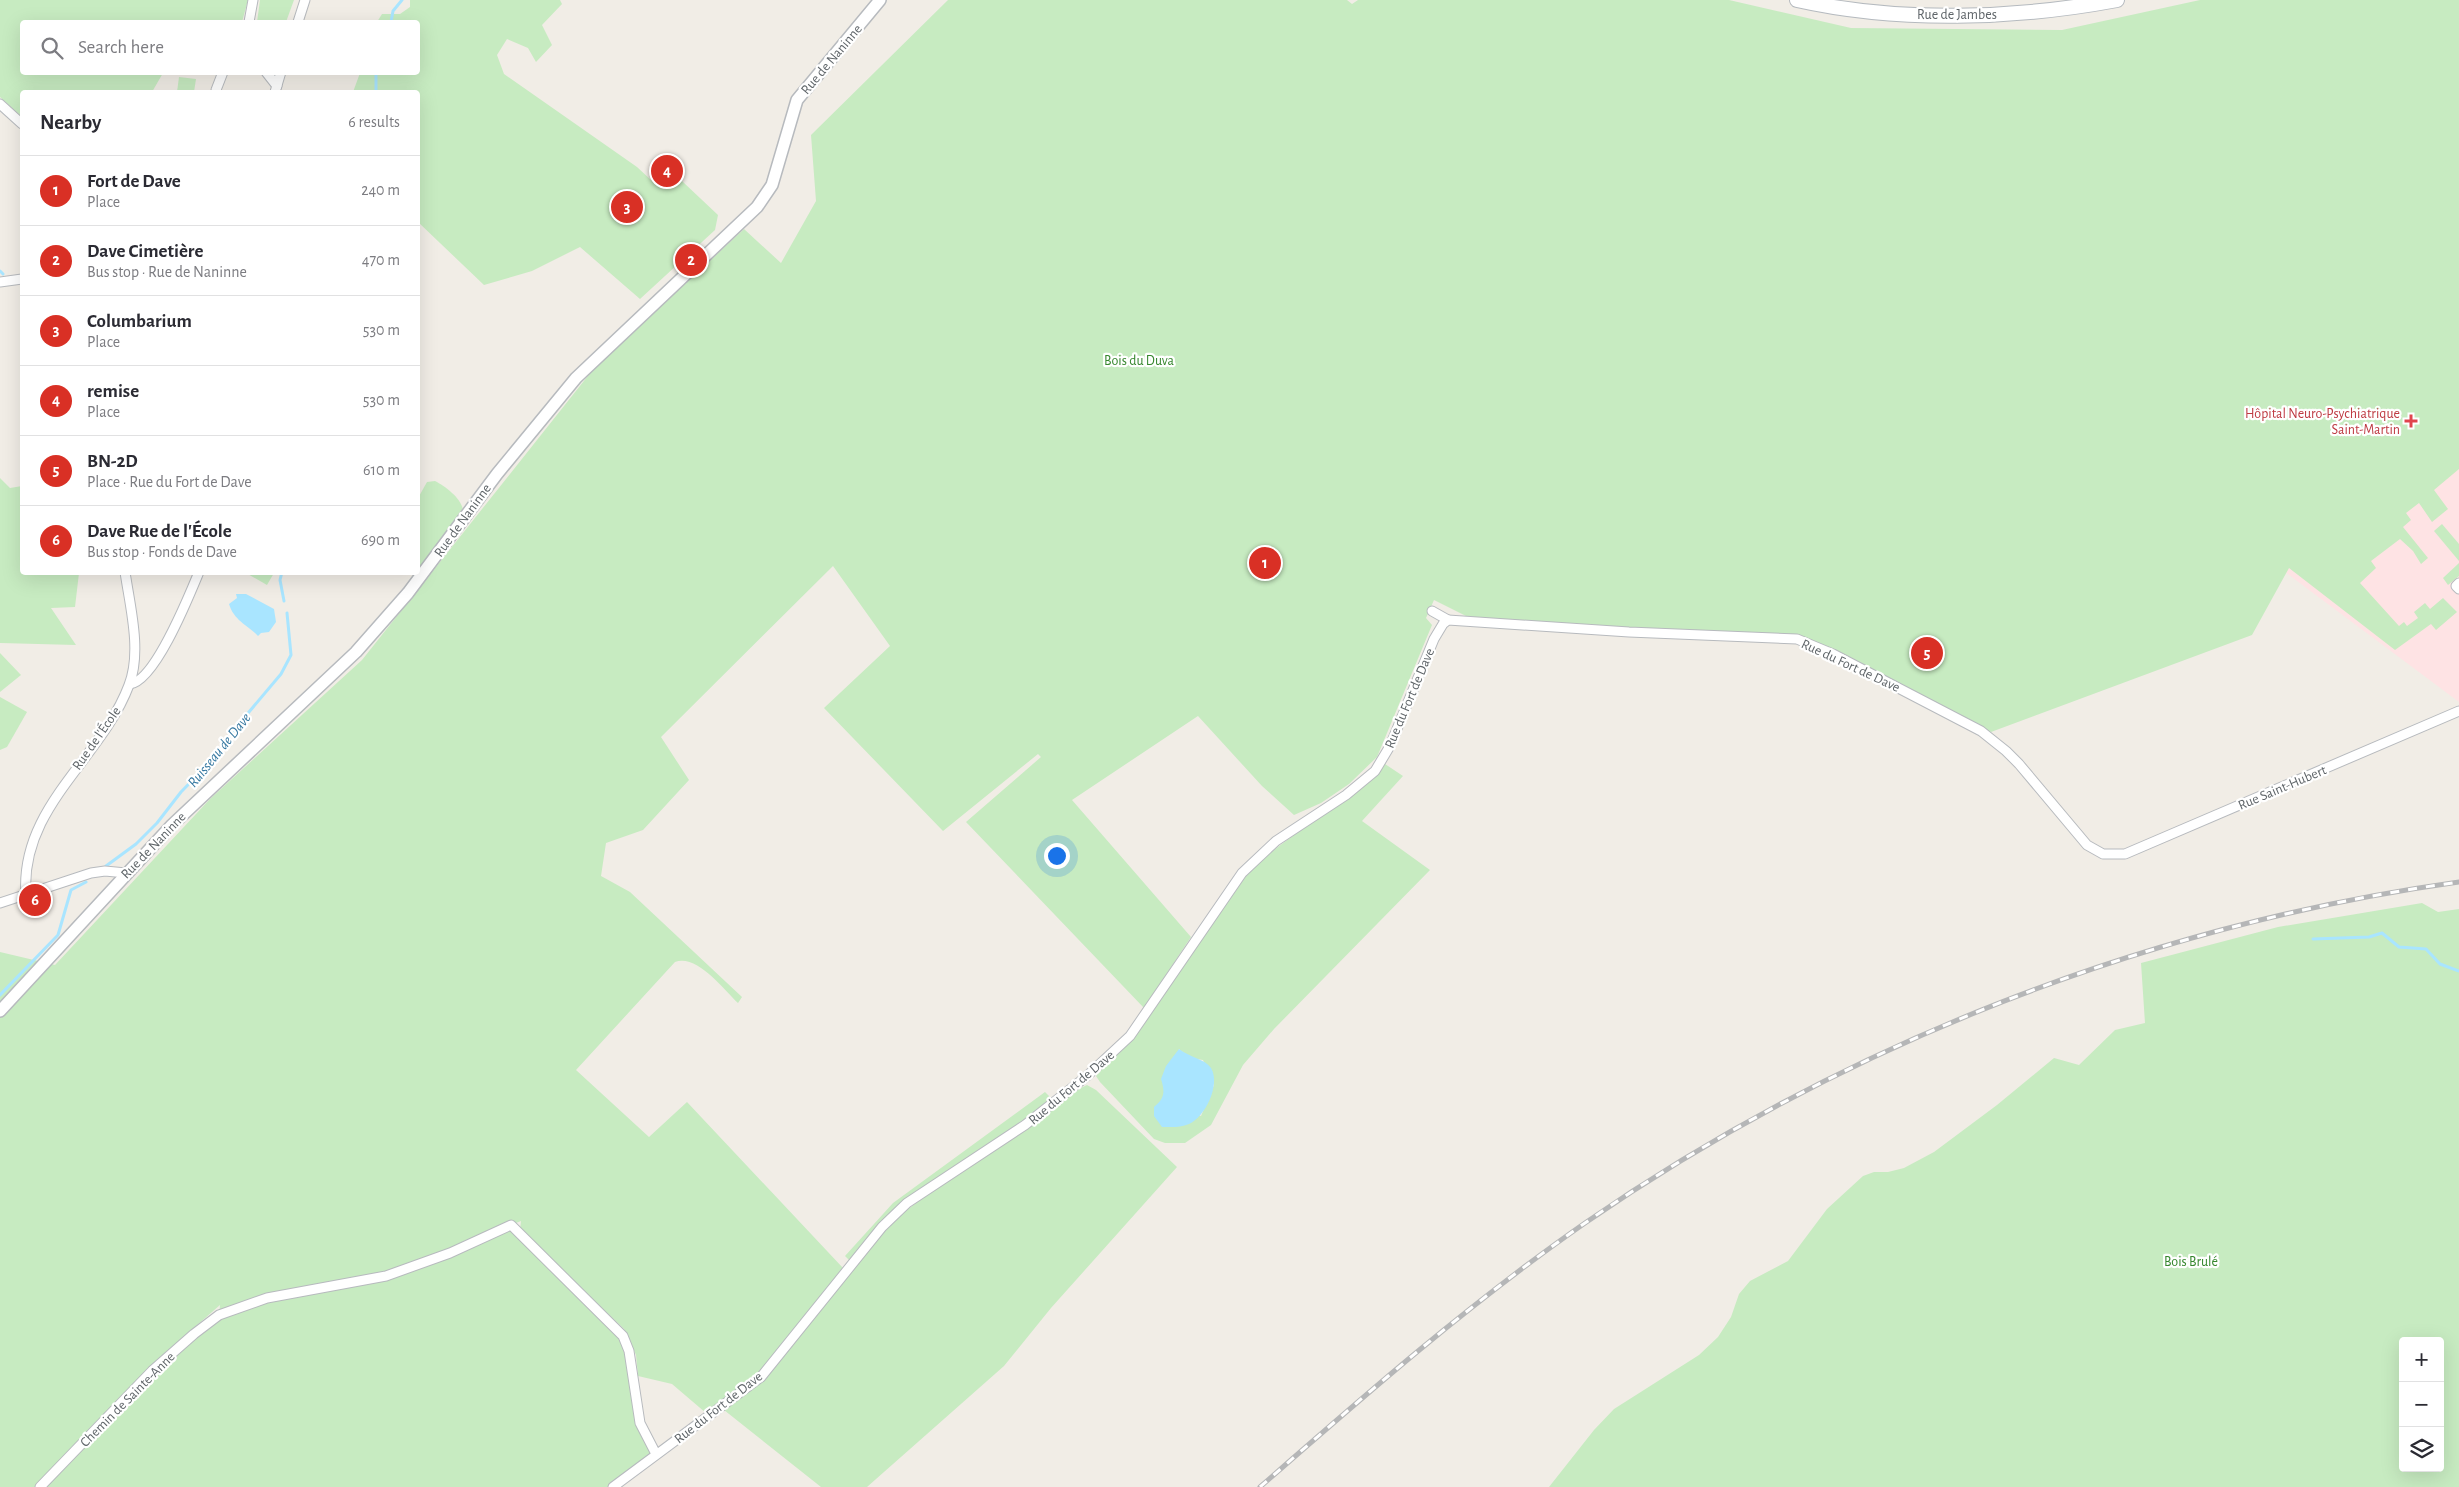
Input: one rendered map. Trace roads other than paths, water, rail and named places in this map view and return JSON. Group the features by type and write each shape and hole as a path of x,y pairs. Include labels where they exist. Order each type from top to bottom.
{"main road":[{"name":"Rue de Jambes","path":"1797,0 1904,14 1969,15 2052,10 2117,0"}],"street":[{"path":"249,20 253,0"},
{"path":"299,20 305,0"},
{"name":"Rue de Naninne","path":"0,1011 126,873 220,777 356,652 408,593 497,474 570,384 757,207 768,192 775,177 797,100 880,0"},
{"path":"216,90 222,75"},
{"path":"268,75 276,89"},
{"path":"276,89 280,75"},
{"path":"0,104 20,122"},
{"path":"0,282 20,279"},
{"name":"Rue de l'École","path":"26,896 24,880 29,854 46,811 111,722 130,684 134,654 133,630 125,575"},
{"path":"130,684 135,684 155,663 198,575"},
{"path":"2459,583 2456,586 2459,589"},
{"name":"Rue du Fort de Dave","path":"1432,611 1448,620 1629,632 1797,640 1833,654 1981,731 2006,750 2019,764 2075,833 2087,845 2102,854"},
{"name":"Rue du Fort de Dave","path":"613,1487 761,1376 882,1228 900,1209 932,1185 1026,1125 1081,1081 1130,1036 1242,872 1276,841 1346,795 1375,770 1390,746 1434,638 1448,620"},
{"name":"Rue Saint-Hubert","path":"2102,854 2125,854 2459,711"},
{"path":"0,903 91,874 105,871 126,873"},
{"name":"Chemin de Sainte-Anne","path":"40,1487 152,1372 194,1334 219,1316 267,1298 394,1273 450,1253 510,1225 623,1336 629,1351 640,1423 656,1454"}],"water":[{"path":"236,594 246,594 274,609 276,622 269,632 261,633 258,636 234,615 229,604 237,598"},
{"path":"1179,1049 1205,1062 1211,1068 1214,1075 1213,1091 1206,1108 1195,1120 1182,1126 1162,1127 1154,1116 1154,1107 1160,1101 1163,1094 1161,1079 1166,1066"}],"waterway":[{"name":"Ruisseau de Dave","path":"391,20 393,11 402,0"},
{"name":"Ruisseau de Dave","path":"376,75 376,90"},
{"path":"0,271 3,274"},
{"name":"Ruisseau de Dave","path":"281,575 280,580 284,601"},
{"name":"Ruisseau de Dave","path":"106,866 136,844 157,823 181,792 215,757 238,725 281,674 291,655 287,613"},
{"name":"Ruisseau de Dave","path":"0,995 58,935 71,890 86,882"},
{"path":"2313,939 2369,937 2382,933 2399,947 2426,949 2440,964 2459,971"}],"railway":[{"path":"1260,1487 1419,1350 1542,1254 1585,1223 1684,1159 1787,1101 1893,1048 2002,1002 2114,962 2228,928 2343,902 2459,882"}],"place":[{"name":"remise","path":"667,171"},
{"name":"Columbarium","path":"627,207"},
{"name":"Dave Cimetière","path":"691,260"},
{"name":"Hôpital Neuro-Psychiatrique Saint-Martin","path":"2411,421"},
{"name":"Fort de Dave","path":"1265,563"},
{"name":"BN-2D","path":"1927,653"},
{"name":"Dave Rue de l'École","path":"35,900"}],"park label":[{"name":"Bois du Duva","path":"1139,360"},
{"name":"Bois Brulé","path":"2191,1261"}]}
